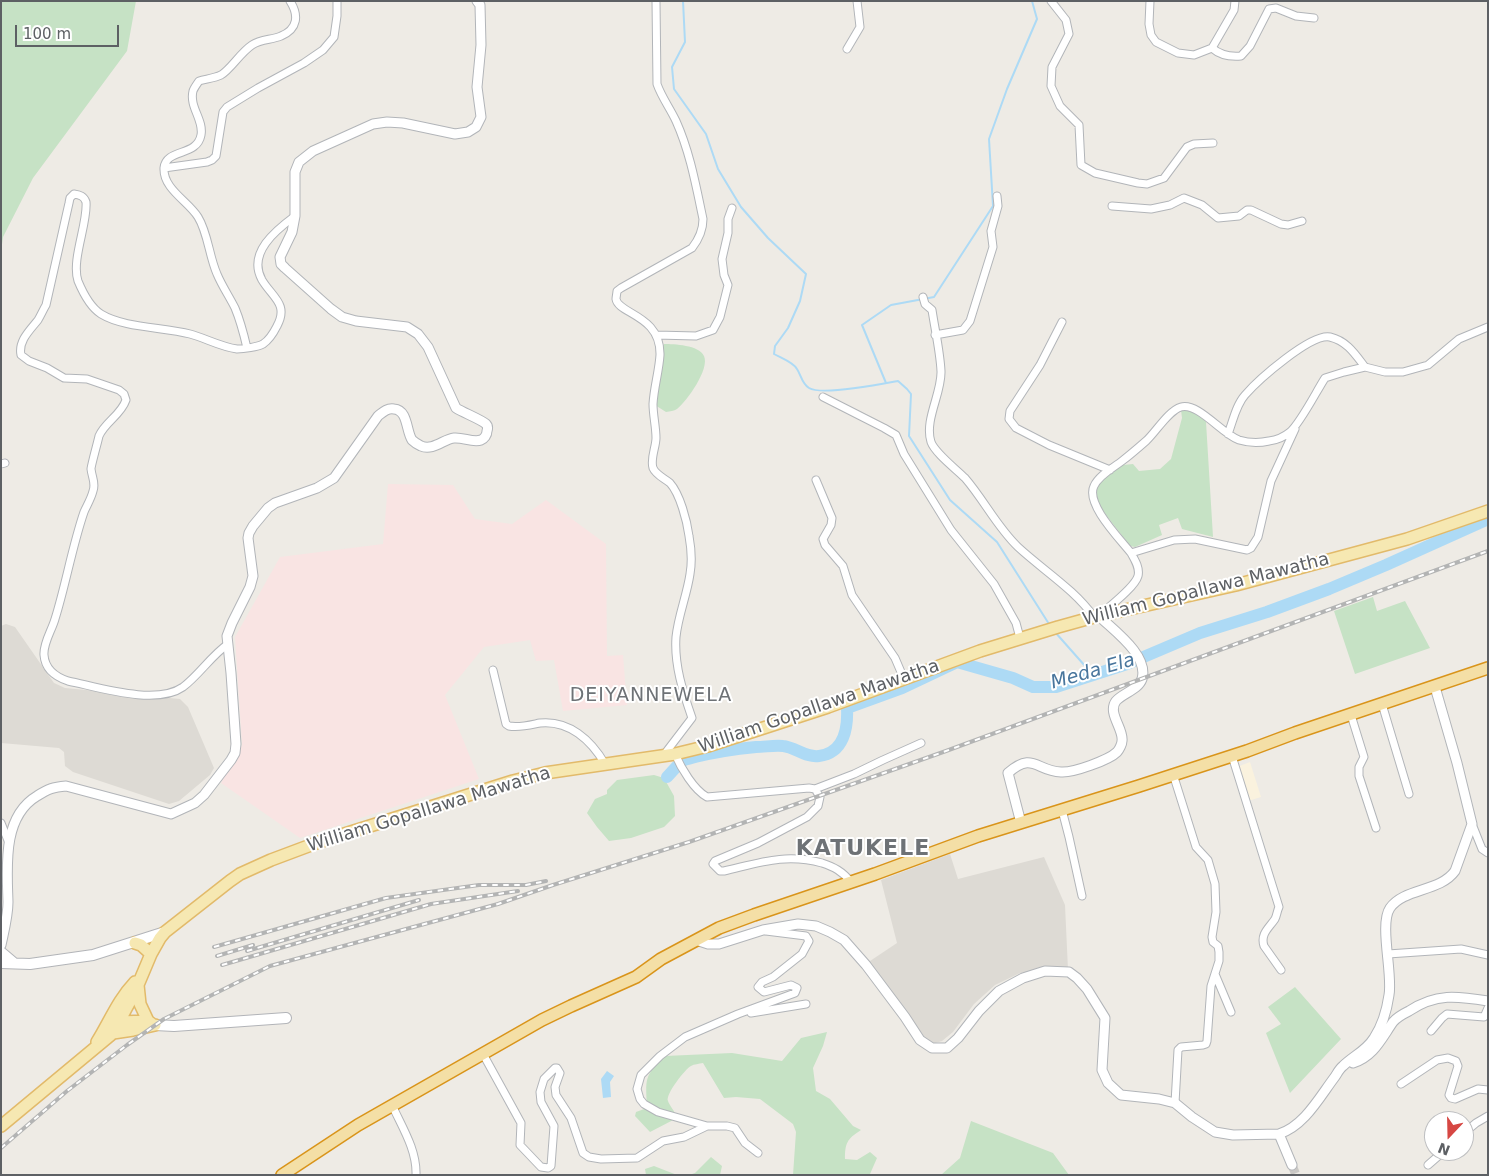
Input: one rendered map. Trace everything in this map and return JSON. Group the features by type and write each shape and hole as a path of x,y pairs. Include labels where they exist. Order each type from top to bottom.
{"highway":[{"path":"282,1175 392,1105 570,1006 636,977 661,959 719,928 978,836 1232,756 1488,668"}],"main road":[{"name":"William Gopallawa Mawatha","path":"113,1033 120,1022 150,954 165,932 240,874 271,860 319,842 531,776 605,764 674,759 767,728 980,651 1058,626 1245,582 1407,539 1488,511"},
{"path":"1,964 30,964 93,955 165,932"},
{"path":"135,942 150,954"},
{"path":"1,952 14,963"},
{"path":"140,979 138,993 140,1004 151,1023"},
{"path":"94,1048 126,991 140,979"},
{"path":"120,1022 135,1021 174,1026 286,1018"},
{"path":"1,1126 113,1033 134,1030 151,1023"}],"street":[{"path":"247,348 235,309 216,274 199,218 191,207 170,187 164,168 166,161 172,156 192,149 198,144 202,128 192,101 193,91 199,82 222,74 247,48 254,44 289,32 295,23 296,15 290,1"},
{"path":"164,168 212,160 216,156 223,112 227,107 323,50 334,37 337,1"},
{"path":"1,944 8,910 9,843 14,825 22,809 34,798 54,787 74,788 171,814 195,803 204,795 235,753 228,644 229,629 246,597 254,576 248,538 249,533 268,508 317,488 334,478 378,416 390,408 398,409 402,412 412,439 422,447 432,446 453,438 479,441 485,437 488,426 456,408 428,347 418,334 407,327 356,321 342,317 284,268 280,257 292,232 295,216 295,172 299,162 313,151 373,124 387,122 403,123 455,134 468,132 476,127 481,117 477,87 481,45 480,5 477,1"},
{"path":"656,1 657,84 661,95 676,120 685,144 703,219 703,229 692,248 617,291 616,298 618,303 643,319 656,335 659,344 660,355 653,404 656,436 652,465 655,472 670,484 680,500 689,535 690,572 676,636 676,651 680,682 692,718 674,759 701,794 707,797 809,788 816,789 854,774 921,743"},
{"path":"847,49 860,27 857,1"},
{"path":"1051,1 1066,20 1069,34 1052,67 1051,86 1060,106 1079,125 1081,165 1095,173 1138,184 1147,184 1164,178 1187,148 1194,144 1213,143"},
{"path":"1150,1 1149,24 1151,35 1156,42 1178,53 1194,55 1212,48 1234,10 1235,1"},
{"path":"1212,48 1218,53 1241,56 1250,46 1269,9 1276,8 1296,16 1314,18"},
{"path":"228,644 219,650 184,686 176,691 152,696 137,695 68,681 59,678 51,671 45,662 43,653 55,621 84,512 95,486 91,468 99,437 105,427 120,412 126,400 124,394 119,390 87,379 64,378 47,368 29,361 21,355 20,349 46,305 70,198 74,194 85,198 86,202 77,259 77,278 93,308 104,316 124,323 189,334 238,349 263,344 274,332 281,320 282,311 277,298 262,280 258,268 259,255 277,228 295,216"},
{"path":"935,335 963,330 970,321 992,247 991,231 998,206 997,196"},
{"path":"1112,206 1151,210 1170,205 1184,198 1202,205 1218,218 1239,216 1247,210 1251,210 1281,224 1288,225 1302,221"},
{"path":"656,335 696,336 713,330 720,317 728,285 724,275 722,259 728,233 728,219 732,208"},
{"path":"924,300 932,310 941,372 930,422 931,443 965,479 990,514 1017,546 1085,604 1137,654 1142,666 1142,679 1137,686 1116,701 1114,708 1122,740 1118,751 1101,762 1062,773 1031,762 1023,763 1008,773 1021,822"},
{"path":"1062,322 1040,365 1010,411 1009,419 1016,428 1049,445 1110,470"},
{"path":"1131,553 1174,540 1195,539 1247,550 1252,548 1258,537 1271,481 1298,422 1325,378 1365,367 1385,372 1403,372 1428,365 1459,338 1488,327"},
{"path":"1228,434 1244,395 1292,354 1315,339 1328,336 1340,340 1352,350 1365,367"},
{"path":"823,397 896,436 904,454 951,530 994,584 1016,623 1022,638"},
{"path":"1096,616 1127,591 1138,578 1136,560 1097,509 1092,492 1094,486 1110,470 1147,440 1174,411 1182,407 1193,408 1239,440 1258,443 1278,440 1290,432 1298,422"},
{"path":"816,480 832,518 831,525 823,539 825,545 842,566 852,594 895,658 904,679"},
{"path":"493,670 506,724 509,726 553,723 570,727 594,746 605,764"},
{"path":"1435,687 1472,824 1482,850 1488,853"},
{"path":"1382,704 1409,794"},
{"path":"1351,715 1364,757 1359,776 1376,828"},
{"path":"1232,756 1279,907 1276,917 1263,935 1262,941 1281,970"},
{"path":"1173,774 1196,847 1208,860 1215,884 1216,912 1212,937 1213,942 1218,946 1219,952 1219,961 1211,986 1206,1044 1182,1046 1178,1050 1175,1103"},
{"path":"816,789 820,796 818,806 808,817 758,843 715,860 713,864 720,871 724,871 780,858 795,858 833,867 842,872 851,882"},
{"path":"1062,810 1070,837 1082,896"},
{"path":"1,823 9,843"},
{"path":"696,940 708,944 719,944 763,930 798,924 816,926 830,932 844,940 880,982 920,1040 932,1048 946,1048 958,1038 979,1010 999,991 1023,978 1045,971 1069,972 1087,988 1105,1018 1102,1070 1108,1083 1121,1095 1175,1103 1215,1132 1233,1135 1279,1134 1302,1120 1343,1066 1363,1052 1374,1039 1380,1028 1390,994 1385,923 1390,907 1402,898 1450,878 1455,871 1472,824"},
{"path":"1,917 8,898"},
{"path":"758,1154 745,1143 735,1128 708,1126 658,1112 644,1104 640,1099 637,1089 641,1074 660,1056 685,1037 738,1014 795,993 797,988 790,985 764,992 758,987 762,982 773,977 802,954 809,941 806,936 763,930"},
{"path":"1388,954 1461,949 1488,955"},
{"path":"1215,974 1231,1012"},
{"path":"1343,1066 1364,1059 1375,1049 1395,1020 1419,1004 1441,998 1459,996 1488,1001"},
{"path":"738,1014 806,1004"},
{"path":"1431,1031 1448,1014 1484,1017 1488,1008"},
{"path":"484,1054 521,1123 520,1144 542,1167 548,1168 551,1166 554,1126 541,1102 540,1092 544,1079 554,1068 558,1068 560,1073 555,1087 556,1095 571,1118 583,1154 589,1157 601,1159 637,1158 663,1141 684,1137 708,1126"},
{"path":"1401,1084 1437,1060 1448,1058 1456,1061 1458,1066 1449,1095 1451,1098 1455,1099 1478,1089 1488,1090"},
{"path":"392,1105 414,1153 416,1175"},
{"path":"1474,1125 1488,1116"},
{"path":"1279,1134 1292,1165"},
{"path":"1428,1165 1433,1161"}],"shaded area":[{"path":"388,484 453,485 475,519 512,524 546,500 606,544 607,656 623,655 627,705 563,711 554,660 536,661 530,640 484,647 445,695 479,779 300,838 221,783 242,745 235,637 280,557 383,544"},
{"path":"6,624 15,627 54,683 65,688 180,699 188,707 214,768 210,775 179,801 169,804 73,772 65,766 64,752 59,748 1,743 1,626"},
{"path":"1250,762 1261,797 1248,801 1237,767"},
{"path":"950,854 958,879 1044,857 1065,905 1068,970 1043,969 1020,973 995,985 974,1004 953,1032 942,1041 932,1044 921,1039 867,963 897,943 881,880"}],"green space":[{"path":"1,1 136,1 127,51 33,178 3,237 1,252"},
{"path":"664,344 697,349 704,356 705,362 701,376 686,399 677,409 666,412 655,405"},
{"path":"1181,410 1196,411 1206,422 1213,537 1182,529 1178,518 1159,525 1162,535 1135,547 1130,546 1096,502 1093,491 1103,474 1123,465 1133,464 1139,471 1160,469 1171,459 1182,418"},
{"path":"1373,597 1377,611 1405,601 1430,648 1355,674 1334,611"},
{"path":"654,775 664,778 674,796 675,816 664,827 631,838 609,841 587,813 595,799 607,794 607,790 617,780"},
{"path":"1295,987 1341,1039 1290,1093 1266,1033 1281,1024 1268,1007"},
{"path":"827,1032 813,1068 816,1091 830,1099 853,1126 861,1130 848,1142 845,1159 857,1160 870,1152 877,1158 870,1175 793,1175 796,1132 793,1124 760,1099 724,1098 703,1063 688,1068 669,1093 668,1101 677,1118 650,1132 635,1116 636,1112 647,1108 647,1079 649,1074 665,1056 732,1053 782,1061 801,1038"},
{"path":"971,1121 1053,1153 1069,1175 941,1175 960,1158"},
{"path":"711,1157 722,1166 720,1175 689,1175 695,1173"},
{"path":"654,1166 677,1175 646,1175 645,1169"}],"water":[{"path":"607,1071 614,1076 610,1082 611,1097 603,1098 601,1079"}],"waterway":[{"path":"683,1 685,42 672,67 674,89 706,134 718,169 741,207 768,238 806,274 800,301 788,328 775,346 774,354 793,364 805,384 809,388 816,390 852,389 898,381 907,389 911,394 909,436 950,500 997,542 1049,624"},
{"path":"886,383 862,325 891,305 934,297 993,206 989,139 1007,89 1037,19 1032,1"},
{"name":"Meda Ela","path":"667,777 684,760 733,750 780,746 814,756 827,754 834,750 843,738 847,724 847,708 902,688 957,662 1013,678 1033,687 1056,687 1127,664 1200,633 1267,612 1329,589 1488,519"},
{"path":"1055,632 1093,675"}],"tunnel":[{"path":"1292,1165 1296,1175"}],"railway":[{"path":"1,1148 67,1091 164,1019 270,966 498,904 689,842 946,751 1488,551"},
{"path":"214,947 386,898 479,885 526,885 546,881"},
{"path":"222,965 431,904 518,891"},
{"path":"247,951 419,900"},
{"path":"217,956 253,945"}],"district":[{"name":"DEIYANNEWELA","path":"651,696"},
{"name":"KATUKELE","path":"863,849"}]}
